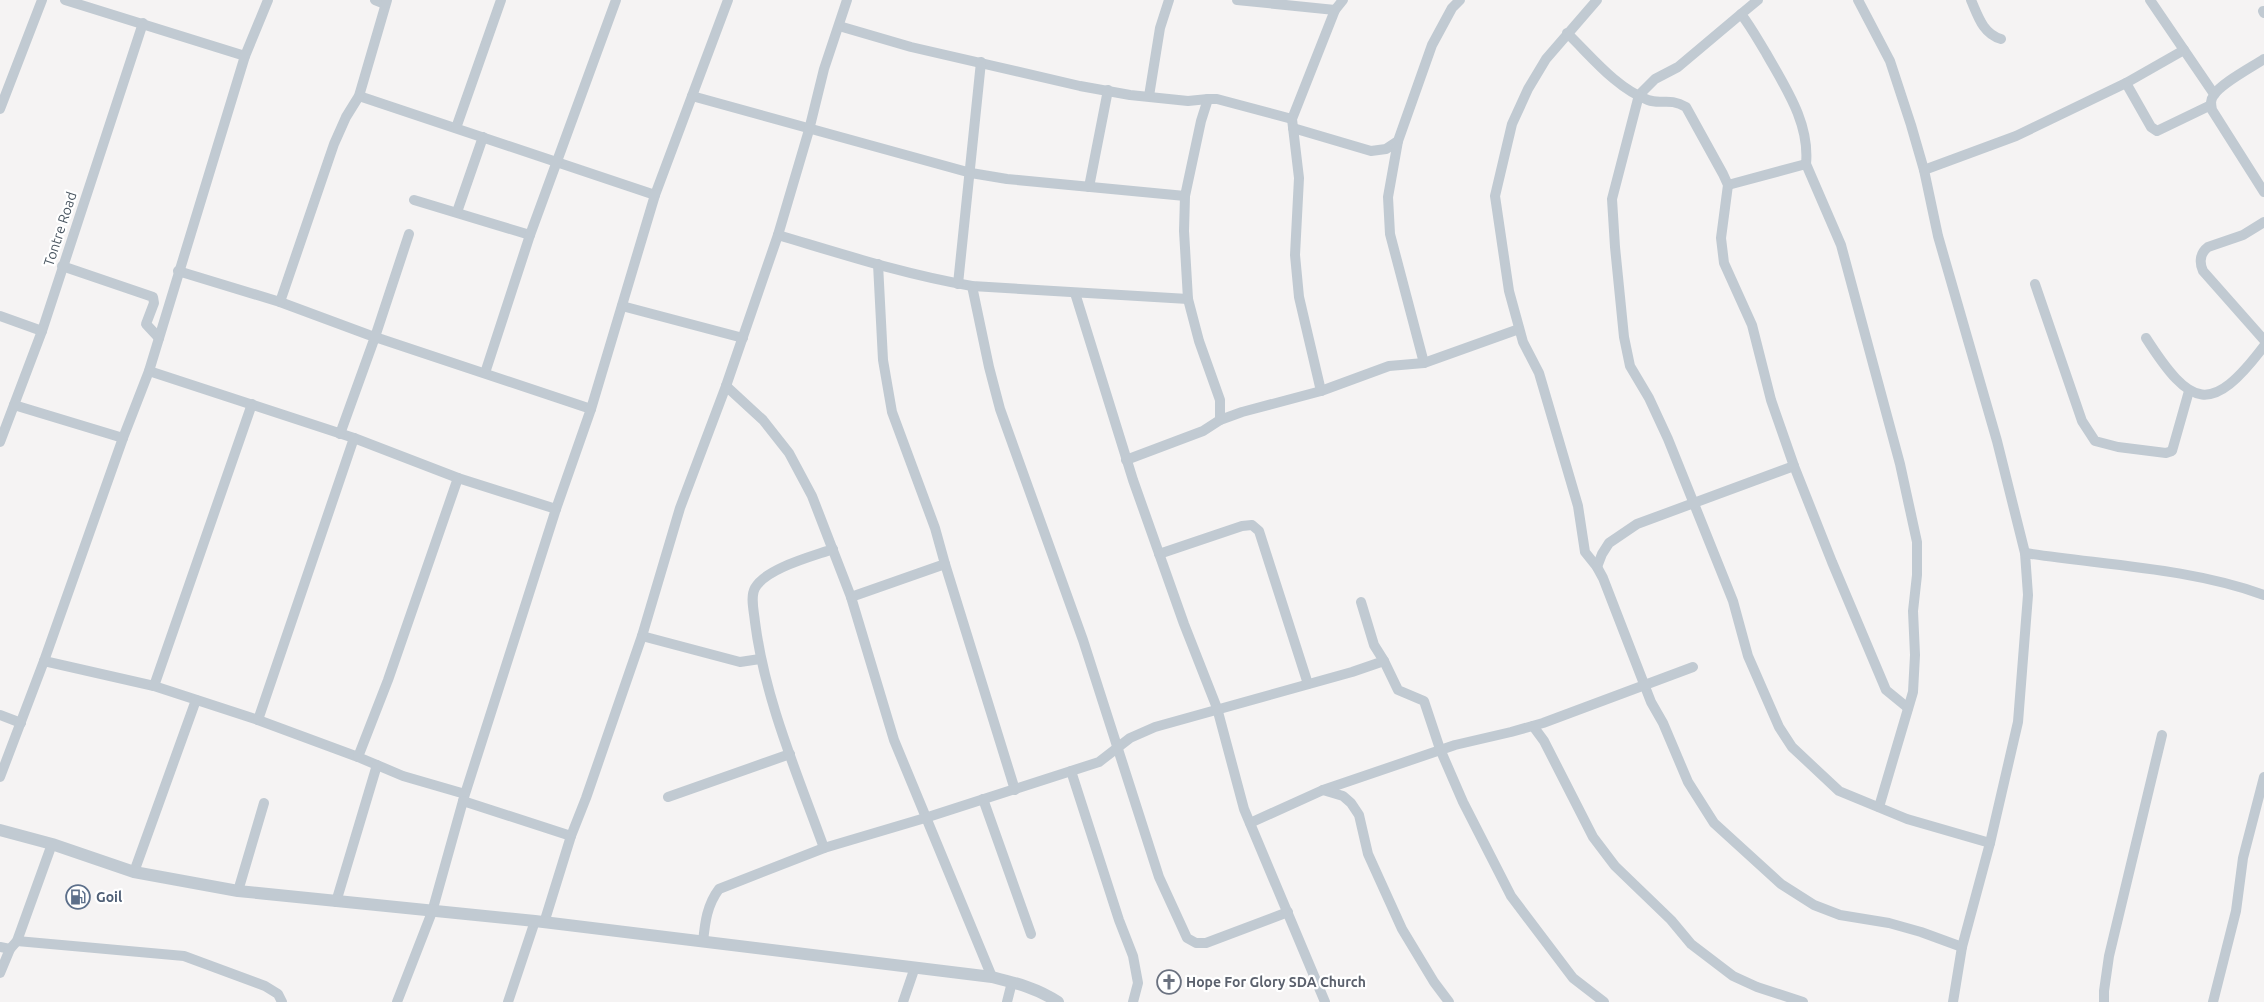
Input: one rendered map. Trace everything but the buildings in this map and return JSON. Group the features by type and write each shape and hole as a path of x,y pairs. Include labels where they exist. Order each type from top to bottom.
{"street":[{"path":"0,109 4,88 42,0"},
{"path":"65,0 245,56"},
{"path":"0,777 149,371 245,56 268,0"},
{"path":"280,302 334,144 346,117 360,96 386,2 375,0"},
{"path":"456,128 501,0"},
{"path":"485,373 530,235 616,0"},
{"path":"397,1002 432,912 464,797 556,509 591,409 655,195 728,0"},
{"path":"508,1002 586,798 642,636 680,508 726,386 778,235 824,69 847,0"},
{"path":"1149,96 1160,28 1169,0"},
{"path":"1237,0 1335,10"},
{"path":"1321,390 1299,297 1295,255 1299,178 1293,124 1335,10 1343,0"},
{"path":"1424,362 1390,234 1388,197 1398,141 1432,45 1452,8 1460,0"},
{"path":"1597,0 1546,59 1528,89 1512,124 1495,196 1509,291 1523,342 1539,373 1578,506 1585,552 1597,567 1644,687 1663,723 1688,782 1714,824 1781,884 1814,905 1840,915 1889,923 1922,932 1962,947"},
{"path":"1758,0 1678,67 1655,79 1639,96 1612,199 1625,344 1630,366 1658,416 1733,601 1748,656 1779,727 1792,747 1839,791 1907,819 1990,843"},
{"path":"1858,0 1890,61 1924,170 1938,236 1997,441 2025,553 2028,595 2018,722 1990,843 1962,947 1953,1002"},
{"path":"1971,0 1986,31 1992,36 2001,39"},
{"path":"2150,0 2214,94"},
{"path":"1741,14 1775,68 1796,108 1804,132 1807,152 1806,164 1841,245 1900,464 1917,542 1918,575 1913,611 1915,671 1913,692 1879,807"},
{"name":"Tontre Road","path":"0,442 2,426 14,405 42,331 143,23"},
{"path":"839,26 911,47 1080,86 1188,101 1217,98 1371,151 1386,149 1398,141"},
{"path":"1567,33 1618,81 1639,96 1650,101 1666,100 1686,107 1728,185 1721,238 1724,263 1752,325 1771,400 1794,466 1886,690 1908,708"},
{"path":"1924,170 2016,136 2126,83 2184,50"},
{"path":"2264,60 2214,94 2211,105 2264,192"},
{"path":"958,284 981,62"},
{"path":"2126,83 2151,127 2157,130 2211,105"},
{"path":"1089,186 1108,90"},
{"path":"360,96 655,195"},
{"path":"692,96 808,130 971,173 1008,179 1185,196"},
{"path":"1208,99 1201,120 1185,196 1184,231 1188,298 1220,400 1220,420"},
{"path":"457,212 482,137"},
{"path":"1728,185 1806,164"},
{"path":"414,200 530,235"},
{"path":"2264,222 2244,235 2208,247 2204,250 2200,260 2203,271 2264,340"},
{"path":"340,434 410,234"},
{"path":"778,235 878,264 958,284 1075,293 1188,298"},
{"path":"878,264 882,360 892,412 935,528 1014,790"},
{"path":"62,266 153,297 154,303 146,324 159,338"},
{"path":"178,271 280,302 375,337 591,409"},
{"path":"2035,284 2082,421 2095,441 2118,447 2166,453 2172,451 2189,391"},
{"path":"972,286 988,367 1000,409 1083,640 1159,877 1187,938 1196,943 1206,943 1288,912"},
{"path":"1075,293 1126,460 1217,708 1244,810 1325,1002"},
{"path":"622,306 743,338"},
{"path":"0,316 42,331"},
{"path":"1126,460 1203,431 1220,420 1242,412 1321,390 1389,366 1424,362 1519,329"},
{"path":"2146,338 2165,368 2189,391 2206,394 2226,388 2236,380 2264,346"},
{"path":"149,371 354,438 458,478 556,509"},
{"path":"726,386 762,420 789,454 812,496 851,597 894,740 992,977"},
{"path":"154,686 252,404"},
{"path":"14,405 123,438"},
{"path":"258,720 354,438"},
{"path":"1597,567 1609,542 1623,532 1651,518 1794,466"},
{"path":"358,757 388,680 458,478"},
{"path":"1159,554 1252,524 1259,532 1308,684"},
{"path":"824,848 773,708 760,659 753,600 755,588 764,578 778,570 833,549"},
{"path":"2025,553 2169,572 2238,585 2264,595"},
{"path":"851,597 945,564"},
{"path":"1361,602 1374,645 1398,690 1424,701 1440,749 1463,802 1511,896 1573,978 1604,1002"},
{"path":"642,636 740,662 760,659"},
{"path":"44,661 154,686 258,720 358,757 403,776 570,836"},
{"path":"704,942 708,910 712,898 719,889 824,848 925,818 1099,762 1141,732 1217,708 1352,672 1384,661"},
{"path":"1250,823 1323,790 1440,749 1533,726 1644,687 1671,674 1693,668"},
{"path":"134,872 196,700"},
{"path":"0,715 21,723"},
{"path":"1533,726 1594,837 1615,866 1671,920 1691,944 1733,976 1757,987 1803,1002"},
{"path":"2104,1002 2109,956 2162,735"},
{"path":"668,798 790,754"},
{"path":"336,902 377,765"},
{"path":"1071,771 1119,920 1133,956 1138,982 1133,1002"},
{"path":"2213,1002 2236,911 2243,858 2264,777"},
{"path":"1323,790 1343,796 1351,803 1359,815 1368,854 1402,929 1434,982 1449,1002"},
{"path":"983,799 1032,934"},
{"path":"238,891 264,803"},
{"path":"0,830 52,844 134,872 238,891 540,922 992,977 1044,992 1058,1002"},
{"path":"0,973 9,946 52,844"},
{"path":"9,946 184,956 265,986 278,994 282,1002"},
{"path":"903,1002 915,967"},
{"path":"1007,1002 1012,982"}],"place":[{"name":"Goil","path":"78,897"},
{"name":"Hope For Glory SDA Church","path":"1169,982"}]}
